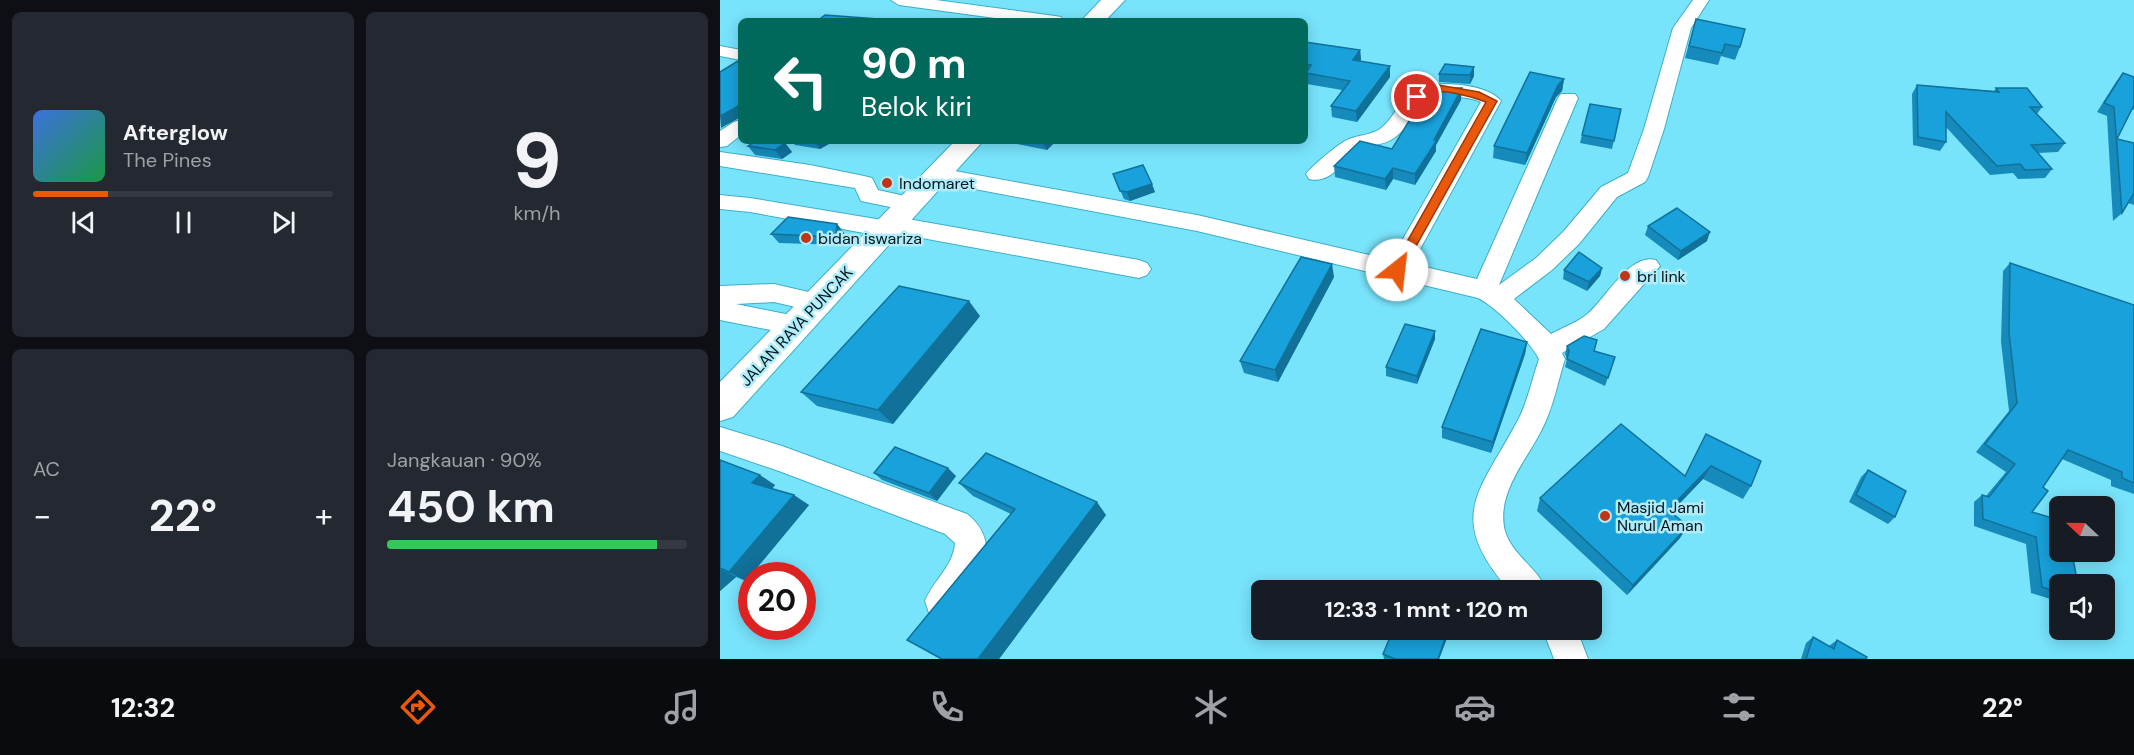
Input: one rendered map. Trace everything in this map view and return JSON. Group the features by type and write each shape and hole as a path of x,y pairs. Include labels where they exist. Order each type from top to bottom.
{"highway":[{"path":"1095,18 1114,0"},
{"name":"JALAN RAYA PUNCAK","path":"720,406 967,144"}],"street":[{"path":"898,0 1033,18"},
{"path":"1491,293 1544,264 1571,238 1609,192 1637,177 1654,129 1682,28 1701,0"},
{"path":"720,51 738,54"},
{"path":"1317,174 1354,145 1377,139 1390,132 1417,97 1426,90 1438,88 1475,94 1491,101 1397,270"},
{"path":"1491,293 1568,98"},
{"path":"720,141 738,128"},
{"path":"720,159 810,172 864,183 869,196 896,219"},
{"path":"938,175 1197,223 1491,293 1515,316 1533,328 1552,359 1530,424 1498,477 1488,509 1490,530 1497,549 1522,580"},
{"path":"720,202 896,219 1139,269"},
{"path":"1547,349 1595,322 1617,296 1648,266"},
{"path":"720,295 774,293 807,314"},
{"path":"720,310 807,314"},
{"path":"720,439 782,459 956,524 968,535 971,546 968,559 941,601"},
{"path":"1564,640 1571,659"}],"building":[{"path":"825,15 865,18 821,18"},
{"path":"1696,19 1745,29 1740,47 1725,44 1722,53 1689,46"},
{"path":"1308,42 1360,50 1353,60 1390,66 1356,111 1331,106 1350,81 1308,73 1311,65 1308,64"},
{"path":"738,61 738,106 720,116 720,72"},
{"path":"1445,64 1474,67 1470,75 1439,74"},
{"path":"1530,72 1564,79 1558,85 1527,153 1494,146"},
{"path":"2123,73 2134,77 2134,105 2117,139 2134,143 2134,193 2122,213 2114,107 2104,103"},
{"path":"1917,85 1999,92 1996,88 2027,88 2042,107 2030,107 2065,143 2031,145 2052,169 2025,170 2020,164 1997,166 1946,112 1946,142 1918,137"},
{"path":"1440,88 1462,88 1434,140 1437,140 1415,174 1393,168 1385,179 1334,166 1360,141 1392,149 1426,93"},
{"path":"1590,104 1621,109 1614,141 1582,135"},
{"path":"751,144 784,144 775,150 748,146"},
{"path":"1143,165 1152,184 1127,192 1120,191 1113,174"},
{"path":"1677,208 1710,232 1681,251 1648,226"},
{"path":"788,217 837,224 836,237 771,234"},
{"path":"1579,252 1602,268 1589,282 1564,270"},
{"path":"1301,257 1332,264 1275,370 1240,361"},
{"path":"2010,263 2134,305 2134,483 2122,478 2122,472 2068,450 2043,487 2048,491 2032,512 2049,517 2049,562 2074,562 2076,574 2049,574 2049,589 2042,587 2036,537 1983,519 1982,495 1989,497 2015,464 1985,444 2017,403 2009,333"},
{"path":"899,286 969,301 878,410 801,392"},
{"path":"1405,324 1435,331 1417,376 1386,367"},
{"path":"1481,329 1527,342 1493,442 1442,427"},
{"path":"1584,336 1597,340 1594,351 1615,357 1608,378 1567,359 1569,351 1567,346"},
{"name":"Masjid Jami Nurul Aman","path":"1621,424 1685,476 1706,434 1761,461 1751,486 1711,466 1668,510 1688,526 1633,585 1540,498"},
{"path":"895,447 948,468 929,493 874,473"},
{"path":"986,453 1097,502 978,659 942,659 907,640 1015,509 959,483"},
{"path":"720,460 760,475 752,483 794,495 729,572 720,568"},
{"path":"1868,470 1906,491 1895,517 1856,495"},
{"path":"1813,637 1834,649 1837,640 1867,657 1866,659 1806,659"},
{"path":"1389,640 1445,640 1438,659 1395,659 1383,654"}],"place":[{"name":"Indomaret","path":"887,183"},
{"name":"bidan iswariza","path":"806,238"},
{"name":"bri link","path":"1625,276"},
{"name":"Masjid Jami Nurul Aman","path":"1605,516"}],"route":[{"path":"1397,270 1491,101 1475,94 1438,88 1426,90 1417,97"}]}
